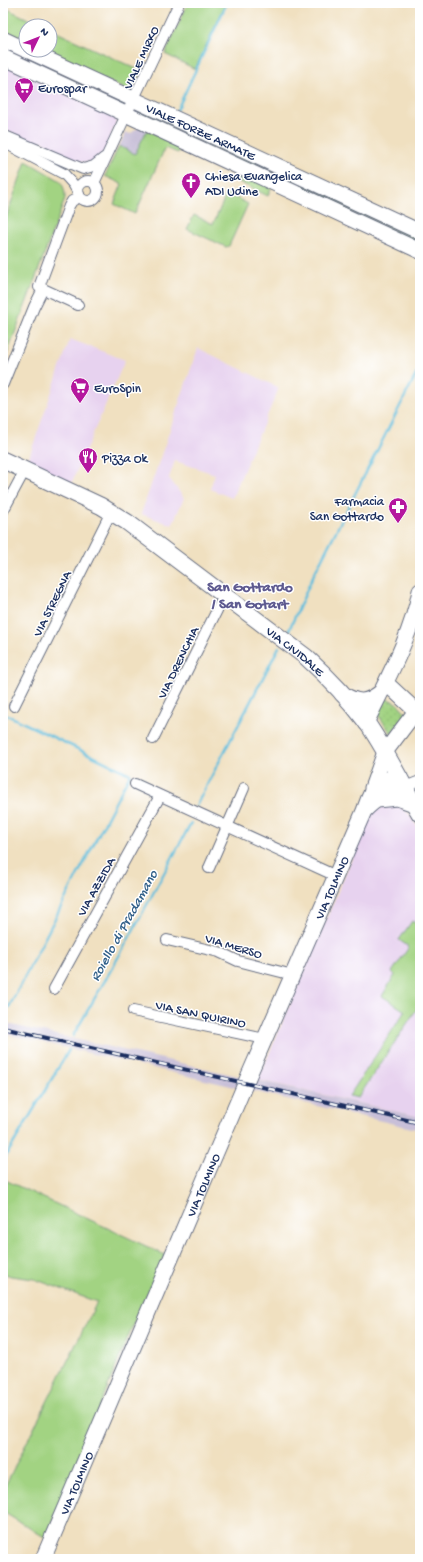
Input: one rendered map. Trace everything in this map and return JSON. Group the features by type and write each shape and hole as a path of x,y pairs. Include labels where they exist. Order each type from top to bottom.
{"main road":[{"name":"VIA CIVIDALE","path":"3,460 111,512 306,657 342,694 366,723 385,752 417,809"}],"street":[{"name":"VIALE MIRKO","path":"134,100 179,3"},
{"name":"VIALE FORZE ARMATE","path":"3,39 18,46"},
{"name":"VIALE FORZE ARMATE","path":"3,58 420,251"},
{"name":"VIALE FORZE ARMATE","path":"43,58 420,232"},
{"name":"VIALE FORZE ARMATE","path":"127,115 134,100"},
{"path":"94,183 127,115"},
{"path":"3,135 83,169 89,169 98,164 108,154"},
{"path":"3,142 64,174 80,195 89,201 95,198 98,190 94,183 88,181 82,183 78,189 80,195"},
{"path":"78,305 38,287 69,206 72,201 80,195"},
{"path":"3,384 34,307 43,289"},
{"path":"3,511 25,470"},
{"name":"VIA STREGNA","path":"14,706 111,512"},
{"path":"366,723 384,687 414,615 420,591"},
{"name":"VIA DRENCHIA","path":"153,739 224,596"},
{"path":"342,694 356,700 365,701 373,698 384,687"},
{"path":"384,687 418,710"},
{"name":"VIA TOLMINO","path":"43,1559 293,975 370,800 385,752 418,710"},
{"path":"370,800 402,782 420,781"},
{"path":"135,784 336,876"},
{"path":"209,868 244,788"},
{"name":"VIA AZZIDA","path":"54,989 160,796"},
{"path":"370,800 397,798 417,809"},
{"name":"VIA MERSO","path":"167,940 219,952 238,961 293,975"},
{"name":"VIA SAN QUIRINO","path":"133,1011 265,1040"}],"shaded area":[{"path":"3,63 116,118 116,123 105,151 92,162 80,162 59,153 55,148 41,141 33,143 3,129"},
{"path":"140,126 147,130 135,154 119,146 126,132 130,134"},
{"path":"70,339 125,360 71,484 27,463"},
{"path":"198,348 279,388 232,498 210,489 215,474 175,461 169,478 184,498 172,525 141,514"},
{"path":"397,805 409,814 420,831 420,1117 258,1080 370,816 377,809 383,806"},
{"path":"3,1023 420,1117 420,1130 3,1033"}],"green space":[{"path":"188,3 226,3 195,69 165,54"},
{"path":"3,7 26,18 18,18 18,40 3,33"},
{"path":"58,33 141,71 131,92 57,58"},
{"path":"3,44 18,51 18,58 33,58 127,102 125,108 3,51"},
{"path":"139,106 420,237 420,246 136,113"},
{"path":"147,130 176,144 179,151 178,153 165,148 135,214 114,204 122,184 105,176 119,146 135,154"},
{"path":"26,161 59,180 64,189 65,199 3,365 3,226"},
{"path":"236,172 271,188 268,196 233,179"},
{"path":"227,193 248,204 229,246 226,247 187,229 194,215 213,224"},
{"path":"388,699 398,704 407,714 391,733 376,712 384,700"},
{"path":"412,921 420,926 420,1004 358,1098 349,1096 405,1011 382,996 395,975 392,972 409,947 399,940"},
{"path":"3,1179 165,1255 135,1320 46,1538 3,1512 3,1490 97,1302 34,1279 11,1276 3,1273"}],"waterway":[{"path":"177,110 227,3"},
{"name":"Roiello di Pradamano","path":"289,630 314,574 420,367"},
{"name":"Roiello di Pradamano","path":"196,806 279,647"},
{"path":"3,713 130,774 9,1007 3,1011"},
{"name":"Roiello di Pradamano","path":"73,1036 123,949 191,823"},
{"name":"Roiello di Pradamano","path":"3,1161 69,1050"}],"railway":[{"path":"3,1028 420,1123"}],"place":[{"name":"Eurospar","path":"24,104"},
{"name":"Chiesa Evangelica ADI Udine","path":"191,199"},
{"name":"EuroSpin","path":"80,404"},
{"name":"Pizza Ok","path":"88,474"},
{"name":"Farmacia San Gottardo","path":"398,524"}],"district":[{"name":"San Gottardo / San Gotart","path":"250,594"}]}
